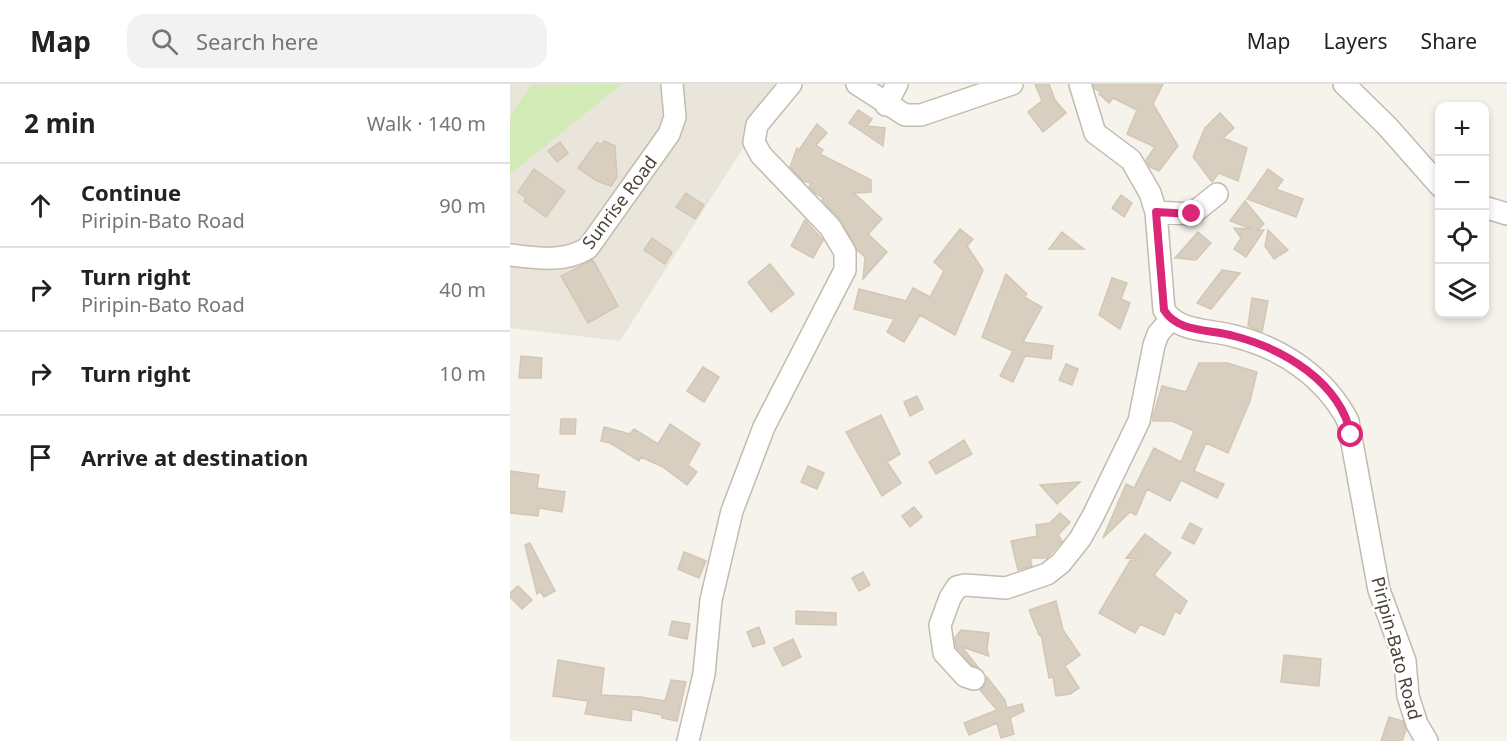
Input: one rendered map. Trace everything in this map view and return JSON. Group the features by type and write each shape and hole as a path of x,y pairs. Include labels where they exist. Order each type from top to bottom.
{"street":[{"name":"Sunrise Road","path":"510,255 564,258 576,255 588,248 669,134 675,117 672,84"},
{"path":"688,741 704,674 711,600 732,511 764,428 845,270 845,252 830,227 761,155 754,142 758,125 790,84"},
{"path":"857,84 886,105 905,115 921,115 971,92 1012,84"},
{"path":"886,105 897,84"},
{"path":"974,679 965,675 944,653 940,625 950,598 957,587 965,585 1006,588 1047,574 1061,563 1080,539 1139,421 1154,345 1158,334 1170,320 1164,310 1156,212 1150,193 1131,160 1095,133 1080,84"},
{"path":"1344,84 1387,126 1435,180"},
{"path":"1156,212 1192,214 1217,194"},
{"path":"1489,208 1507,214"},
{"name":"Piripin-Bato Road","path":"1170,320 1179,325 1236,336 1270,350 1308,371 1338,401 1349,428 1379,590 1405,661 1408,696 1417,724 1427,741"}],"shaded area":[{"path":"510,84 784,84 620,341 510,328"}],"green space":[{"path":"622,84 510,174 510,116 531,85"}],"building":[{"path":"1035,84 1049,84 1055,100 1066,113 1043,132 1028,112 1042,101"},
{"path":"1093,84 1163,84 1153,104 1178,146 1159,171 1150,167 1146,160 1155,147 1127,134 1137,110 1113,98 1109,103 1099,94 1101,92 1095,89"},
{"path":"858,110 872,119 867,126 885,128 883,146 849,123"},
{"path":"1220,113 1234,128 1223,138 1247,148 1238,181 1219,173 1212,182 1193,157 1205,128"},
{"path":"817,124 827,133 816,145 823,150 820,154 871,180 871,192 854,193 882,219 868,234 887,252 863,279 865,257 857,250 841,220 822,200 824,198 809,187 811,183 803,181 790,167 797,148 799,150"},
{"path":"604,141 615,146 617,177 611,186 597,181 578,168 597,142 601,145"},
{"path":"560,142 568,153 557,162 548,151"},
{"path":"534,169 565,191 546,217 524,201 526,198 518,192"},
{"path":"1268,169 1283,180 1276,189 1303,199 1296,217 1247,199"},
{"path":"686,193 704,205 695,219 676,207"},
{"path":"1121,195 1132,203 1124,217 1112,208"},
{"path":"1245,201 1264,224 1257,230 1264,230 1246,257 1234,249 1241,238 1234,228 1252,229 1230,221"},
{"path":"805,220 823,240 813,258 791,246"},
{"path":"960,229 973,239 967,246 983,270 955,335 920,315 904,342 887,332 894,319 854,309 859,289 906,301 913,288 930,297 944,271 934,262"},
{"path":"1268,230 1288,250 1274,259 1265,246"},
{"path":"1062,232 1084,249 1049,249"},
{"path":"1198,232 1211,243 1196,260 1175,258"},
{"path":"652,238 672,252 665,264 644,250"},
{"path":"593,260 618,306 588,323 561,276"},
{"path":"770,264 794,294 771,312 748,282"},
{"path":"1222,270 1240,273 1211,309 1197,303"},
{"path":"1006,274 1027,294 1024,297 1042,307 1023,342 1053,346 1051,359 1025,356 1013,382 1000,376 1013,351 982,337"},
{"path":"1112,278 1127,283 1121,299 1130,303 1120,329 1099,315"},
{"path":"1252,298 1268,301 1262,332 1248,326"},
{"path":"521,356 542,358 541,378 519,378"},
{"path":"1199,363 1227,363 1257,372 1250,401 1228,453 1206,443 1194,471 1224,484 1217,498 1181,480 1170,501 1147,489 1136,515 1130,512 1103,538 1126,484 1134,488 1154,448 1181,462 1194,431 1172,421 1153,421 1153,416 1162,386 1186,392"},
{"path":"1066,364 1078,369 1072,385 1059,380"},
{"path":"703,367 719,377 704,402 687,391"},
{"path":"917,396 923,409 910,416 904,402"},
{"path":"881,415 900,454 887,462 901,483 882,496 846,432"},
{"path":"561,419 576,419 575,434 560,434"},
{"path":"670,424 700,444 688,465 697,472 687,485 663,467 641,457 639,461 610,443 601,441 604,427 630,434 634,429 658,444"},
{"path":"964,440 972,454 936,474 929,462"},
{"path":"808,466 824,473 817,489 801,482"},
{"path":"510,471 539,475 537,488 565,492 562,512 539,508 538,516 510,513"},
{"path":"1080,482 1057,504 1040,485"},
{"path":"914,507 922,517 910,527 902,516"},
{"path":"1060,513 1070,522 1058,535 1062,541 1047,558 1030,558 1032,566 1018,570 1011,541 1037,536 1036,525 1050,523"},
{"path":"1190,523 1202,529 1194,544 1182,538"},
{"path":"1145,534 1171,553 1154,575 1187,601 1180,614 1175,611 1164,635 1140,624 1135,633 1099,613 1130,561 1138,559 1126,558"},
{"path":"530,543 555,591 544,597 540,591 537,594 525,545"},
{"path":"684,552 706,561 699,578 678,569"},
{"path":"863,572 870,585 859,591 852,578"},
{"path":"518,586 532,600 522,609 510,597 510,593"},
{"path":"1056,601 1063,630 1080,655 1065,666 1079,688 1070,694 1056,696 1053,677 1049,678 1041,634 1039,635 1029,610"},
{"path":"796,611 836,613 836,625 796,624"},
{"path":"672,621 690,624 687,639 669,635"},
{"path":"759,627 765,643 753,647 747,632"},
{"path":"961,630 989,633 987,649 989,656 962,647 978,667 972,665 956,647 955,638"},
{"path":"793,639 801,657 783,666 774,648"},
{"path":"1284,655 1321,659 1319,686 1281,682"},
{"path":"558,660 604,668 601,695 665,701 671,680 686,682 677,721 662,718 662,715 632,709 631,721 585,714 588,701 553,696"},
{"path":"987,677 1005,700 1007,708 1022,704 1024,711 1010,718 1014,734 1001,738 997,723 969,735 964,723 997,710 980,690 986,684"},
{"path":"1389,717 1403,721 1406,730 1402,741 1381,741"}],"route":[{"path":"1192,214 1156,212 1164,310 1170,320 1179,325 1236,336 1270,350 1308,371 1338,401 1348,421 1351,435"}]}
